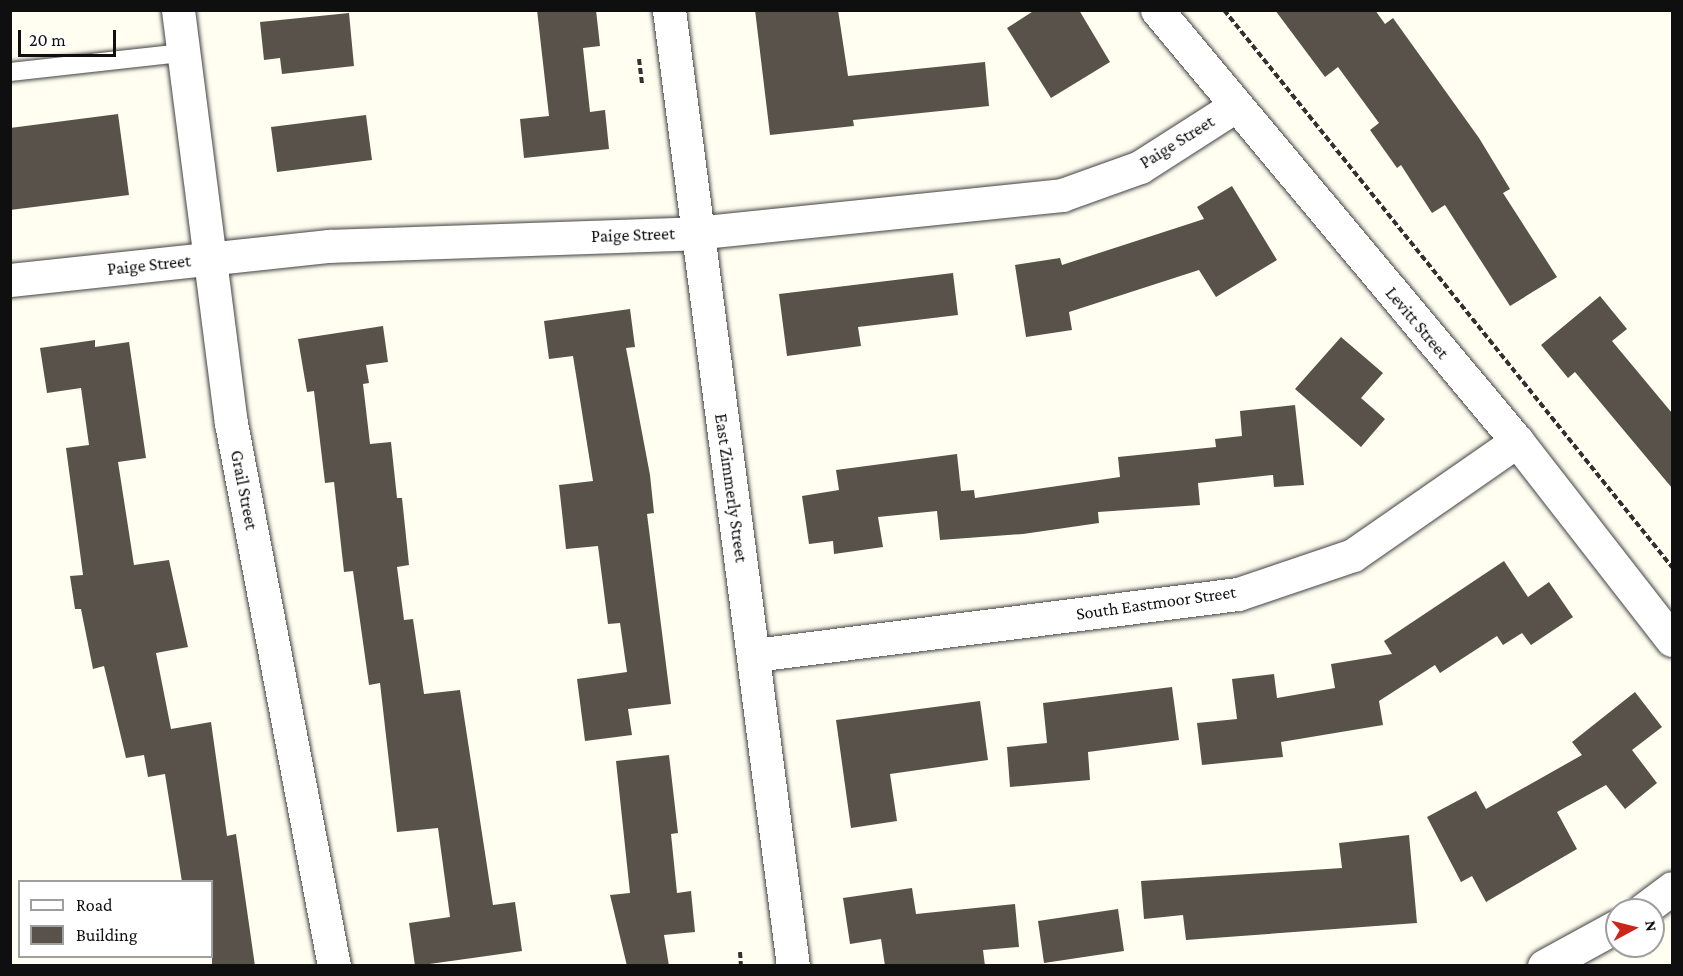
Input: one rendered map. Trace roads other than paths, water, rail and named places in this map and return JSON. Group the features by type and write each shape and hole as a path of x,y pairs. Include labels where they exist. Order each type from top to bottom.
{"street":[{"name":"Grail Street","path":"178,10 231,423 334,966"},
{"name":"East Zimmerly Street","path":"669,10 695,233 755,655 792,966"},
{"name":"Levitt Street","path":"1157,10 1234,107 1516,441 1672,640"},
{"name":"Paige Street","path":"10,280 329,246 695,233 1062,195 1140,167 1234,107"},
{"name":"South Eastmoor Street","path":"755,655 1238,594 1353,555 1516,441"},
{"path":"1659,898 1672,888"},
{"path":"1544,966 1605,933"}],"lane":[{"path":"10,72 183,53"}]}
